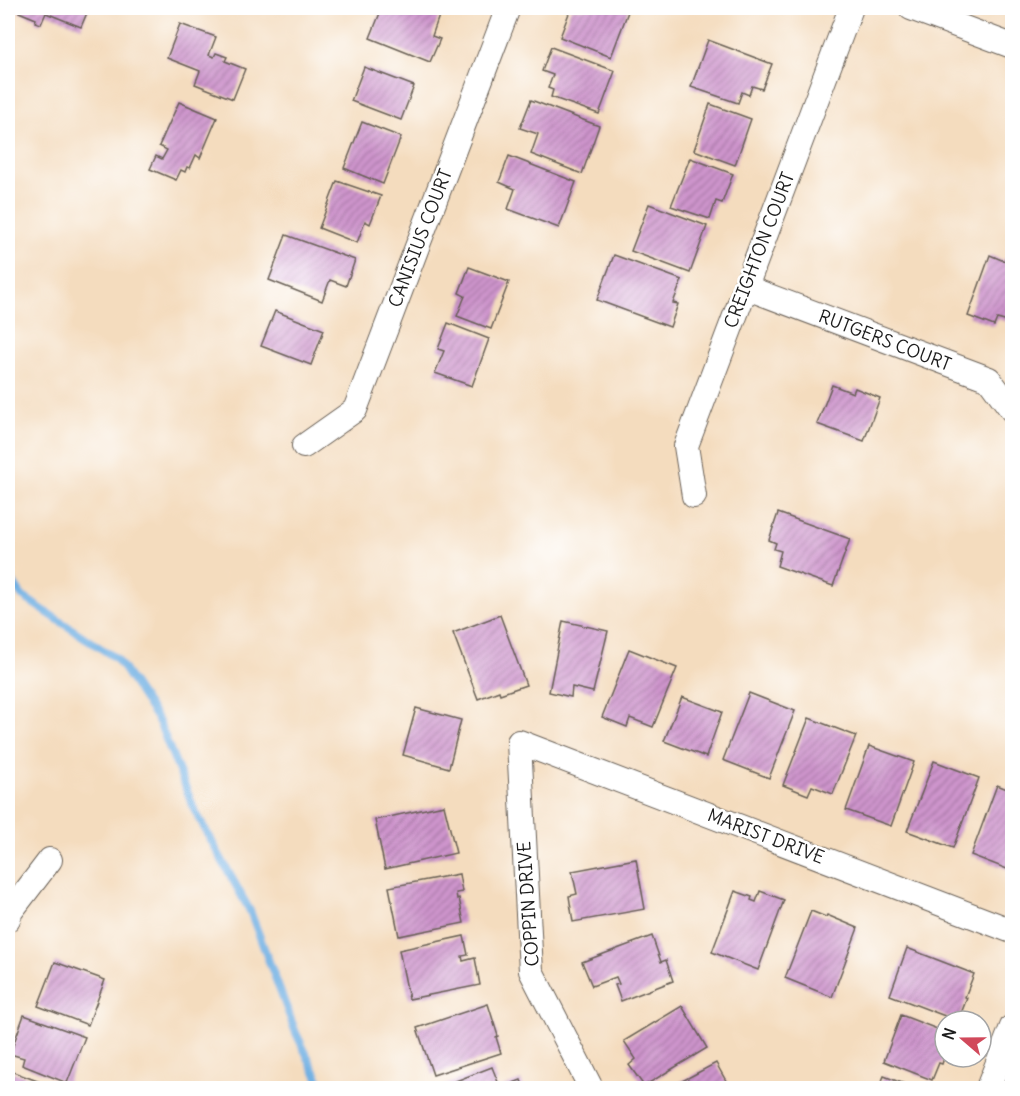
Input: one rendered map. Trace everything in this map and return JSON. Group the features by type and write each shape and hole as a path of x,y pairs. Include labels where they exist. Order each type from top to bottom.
{"street":[{"name":"CANISIUS COURT","path":"304,446 355,410 508,8"},
{"name":"CREIGHTON COURT","path":"694,496 686,446 851,8"},
{"path":"911,8 1012,46"},
{"name":"RUTGERS COURT","path":"745,287 989,379 1012,410"},
{"name":"MARIST DRIVE","path":"519,742 1012,931"},
{"name":"COPPIN DRIVE","path":"519,742 531,972 591,1089"},
{"path":"8,919 11,911 50,860"},
{"path":"988,1089 1012,1027"}],"building":[{"path":"21,8 89,8 81,27 46,13 41,24 35,22 36,19 19,12"},
{"path":"382,8 441,10 432,36 440,39 430,62 370,38"},
{"path":"571,8 629,9 611,57 560,37"},
{"path":"180,24 216,37 209,55 214,57 216,53 227,57 225,61 245,69 233,99 195,84 200,71 167,58"},
{"path":"708,40 772,64 762,89 752,86 749,95 742,92 738,103 691,87"},
{"path":"551,47 615,71 599,114 551,97 553,90 548,88 553,75 542,71"},
{"path":"364,67 414,86 401,120 351,101"},
{"path":"531,100 599,126 582,174 531,154 538,134 520,128"},
{"path":"179,102 217,118 200,158 196,155 190,168 187,167 185,172 181,170 176,180 150,169 156,156 162,159 167,150 159,146"},
{"path":"710,104 751,119 735,165 694,150"},
{"path":"362,122 401,137 383,184 344,168"},
{"path":"509,156 576,182 559,228 508,209 515,189 499,182"},
{"path":"690,158 733,174 722,203 716,201 710,219 671,206"},
{"path":"337,181 381,196 370,224 365,221 357,243 319,228"},
{"path":"649,204 707,226 690,273 631,251"},
{"path":"286,235 355,260 346,286 330,280 322,301 269,280"},
{"path":"1007,254 1012,256 1012,323 997,319 994,326 968,316 990,255 1004,261"},
{"path":"614,255 682,280 673,303 678,304 670,327 597,300"},
{"path":"469,267 509,282 491,329 457,316 465,296 459,293"},
{"path":"275,311 324,330 311,365 261,346"},
{"path":"448,323 489,339 472,386 435,373 444,351 438,349"},
{"path":"832,385 853,393 855,388 880,398 864,441 817,424"},
{"path":"778,513 850,539 833,586 777,566 781,551 774,549 776,543 769,540"},
{"path":"500,615 526,685 478,699 453,633"},
{"path":"563,621 608,631 593,692 572,687 571,697 549,692"},
{"path":"629,649 677,668 653,727 630,718 627,727 602,717"},
{"path":"749,693 795,711 769,778 723,760"},
{"path":"682,697 722,712 706,757 664,741"},
{"path":"416,708 461,720 449,768 403,755"},
{"path":"809,718 856,736 833,794 812,786 808,795 783,785"},
{"path":"869,746 914,762 891,826 846,810"},
{"path":"934,761 979,778 953,848 907,831"},
{"path":"997,785 1012,791 1012,871 971,855"},
{"path":"444,805 456,853 385,869 375,820"},
{"path":"636,859 645,909 573,922 569,896 577,894 572,871"},
{"path":"459,874 462,892 456,893 464,923 399,936 389,887"},
{"path":"735,891 752,897 751,900 756,902 760,891 784,900 758,970 712,952"},
{"path":"811,911 858,928 832,997 785,978"},
{"path":"464,936 468,955 462,956 463,961 475,958 480,985 409,999 399,950"},
{"path":"652,936 661,962 666,960 673,981 621,1001 615,985 619,984 616,977 592,986 582,962"},
{"path":"907,948 974,974 963,1009 933,1009 933,1011 890,995"},
{"path":"55,962 105,980 88,1025 38,1006"},
{"path":"488,1004 501,1053 433,1075 417,1028"},
{"path":"682,1006 707,1048 644,1086 629,1065 636,1059 624,1041"},
{"path":"24,1015 85,1037 67,1083 22,1065 24,1058 10,1054"},
{"path":"901,1015 933,1027 933,1069 937,1069 932,1080 884,1061"},
{"path":"716,1063 730,1088 669,1088"},
{"path":"492,1067 498,1082 495,1083 497,1088 444,1088 443,1086"},
{"path":"8,1070 56,1088 8,1088"},
{"path":"884,1076 915,1088 879,1088"},
{"path":"521,1080 524,1088 500,1088"}],"waterway":[{"path":"8,575 22,596 117,659 159,722 195,811 250,911 296,1033 323,1088"}]}
